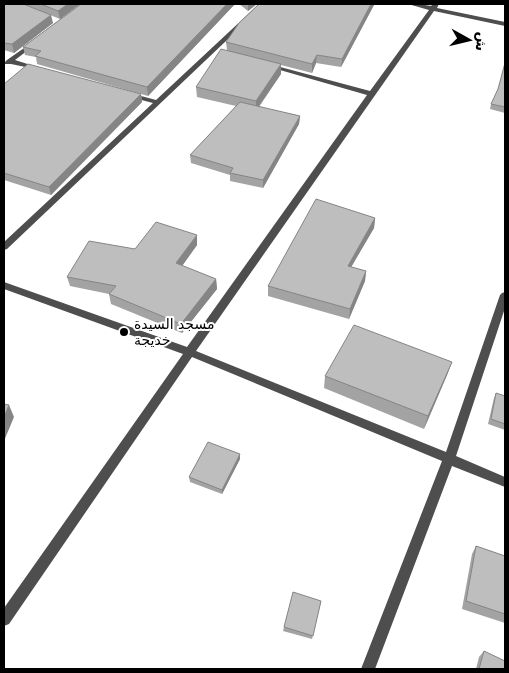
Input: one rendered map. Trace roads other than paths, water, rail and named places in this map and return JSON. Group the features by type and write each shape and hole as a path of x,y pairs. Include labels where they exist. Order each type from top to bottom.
{"street":[{"path":"4,247 262,4"},
{"path":"411,4 434,6 505,24"},
{"path":"4,619 189,352 434,6"},
{"path":"6,63 39,39"},
{"path":"211,51 221,54"},
{"path":"6,63 46,71"},
{"path":"259,64 372,94"},
{"path":"120,92 157,102"},
{"path":"4,285 189,352 505,482"},
{"path":"368,669 449,459 505,295"}],"place":[{"name":"مسجد السيدة خديجة","path":"124,332"}]}
